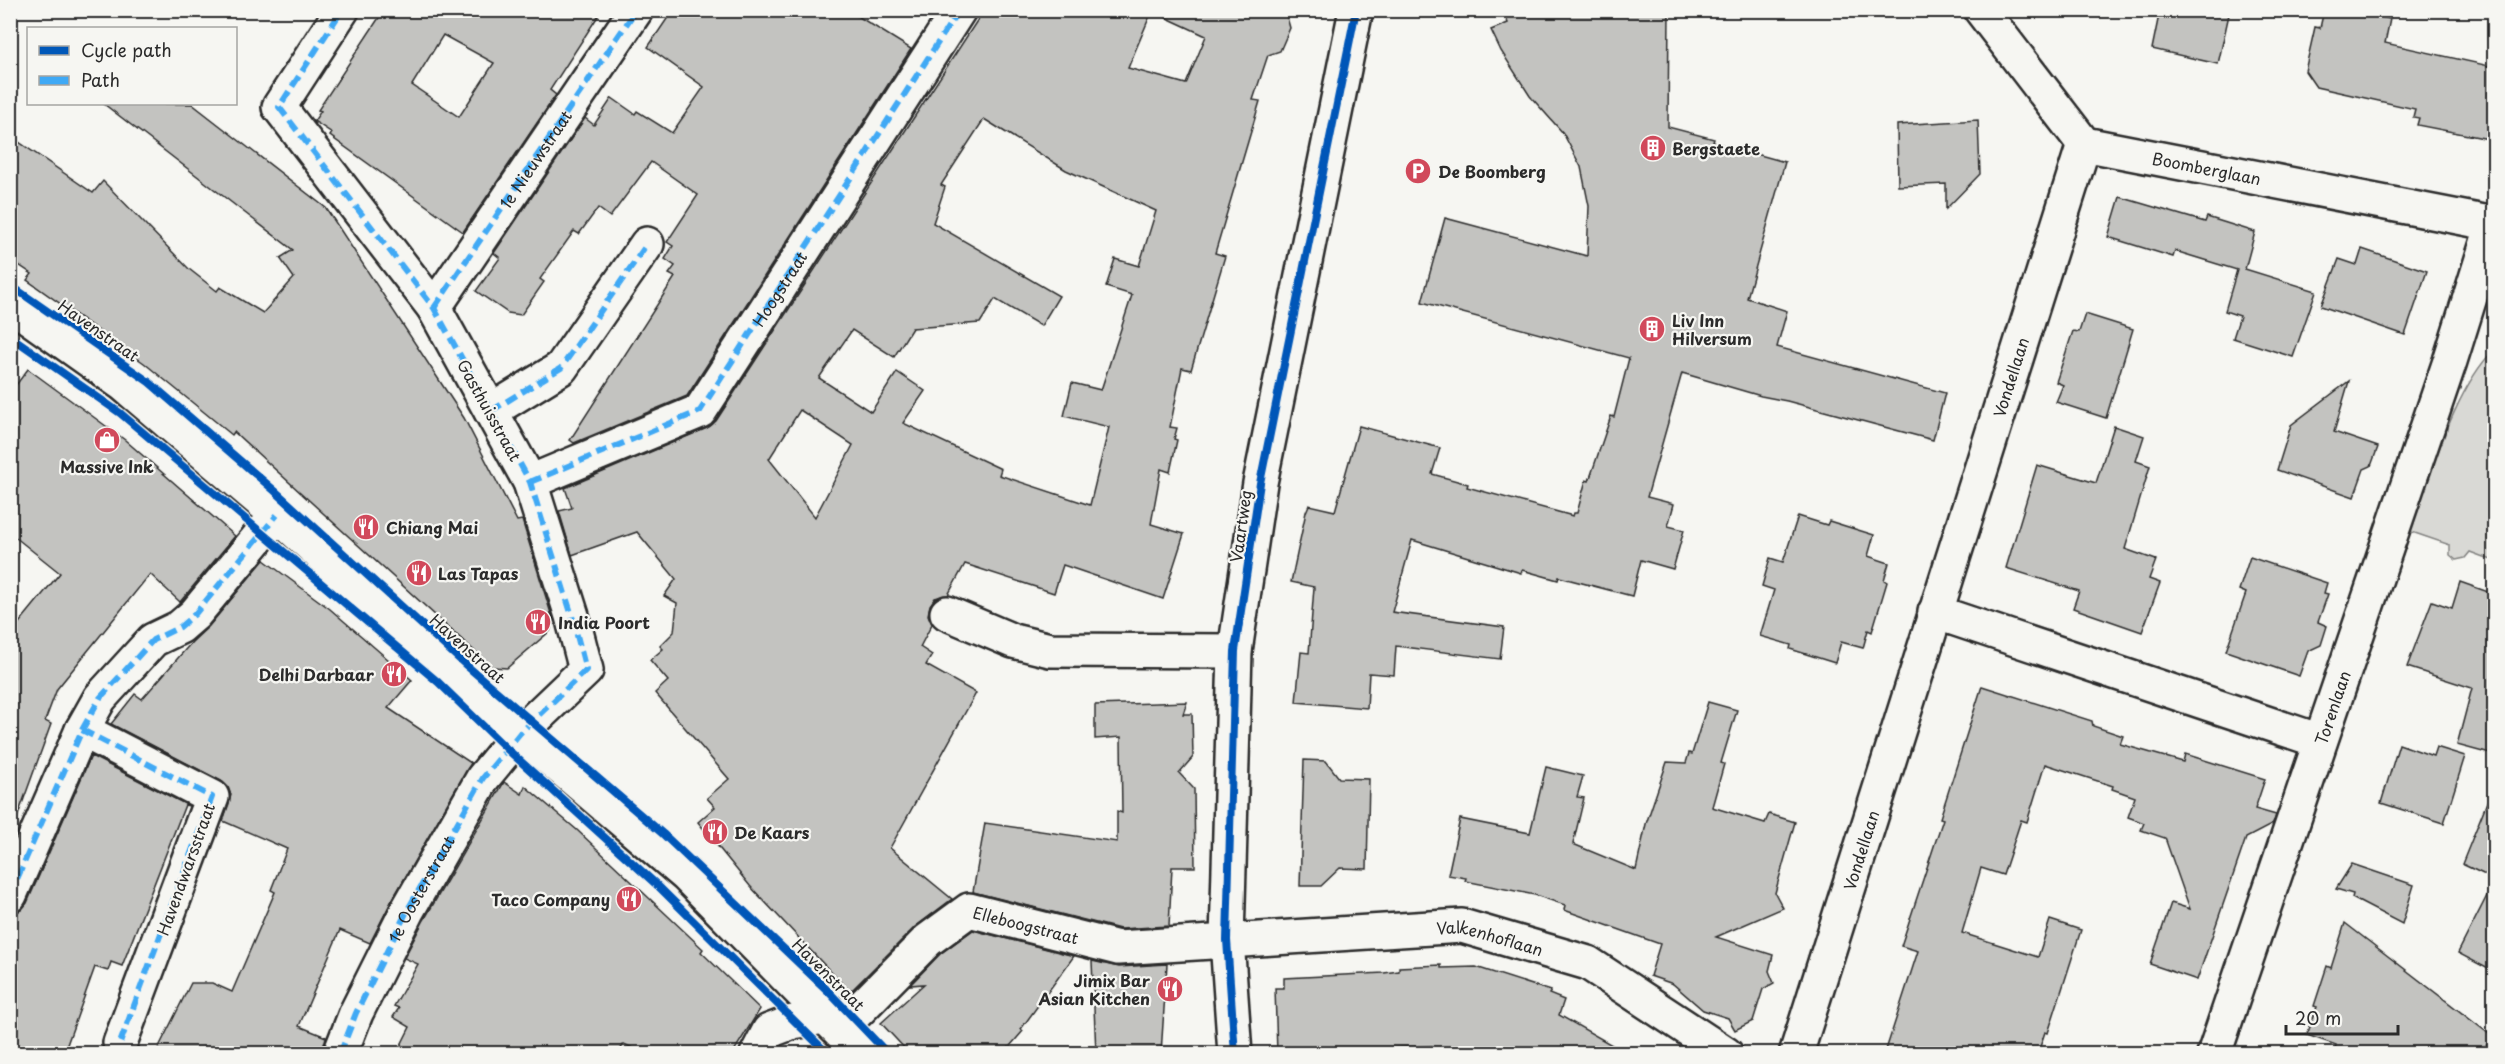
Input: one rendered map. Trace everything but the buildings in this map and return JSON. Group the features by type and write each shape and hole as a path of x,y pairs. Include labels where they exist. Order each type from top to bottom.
{"street":[{"name":"Gasthuisstraat","path":"342,10 279,107 434,308 530,482 572,616 586,670 520,733"},
{"name":"1e Nieuwstraat","path":"434,308 636,10"},
{"name":"Hoogstraat","path":"530,482 700,411 958,10"},
{"name":"Vaartweg","path":"1235,1053 1227,940 1235,651 1260,483 1356,10"},
{"path":"1981,10 2084,144"},
{"name":"Boomberglaan","path":"2084,144 2494,224"},
{"name":"Vondellaan","path":"1796,1053 2084,144"},
{"name":"Torenlaan","path":"2214,1053 2446,372 2494,224"},
{"path":"491,411 561,368 647,244"},
{"name":"Havenstraat","path":"10,304 123,384 277,515 520,733 686,875 839,1015 862,1053"},
{"path":"10,895 82,730 100,698 153,640 180,627 195,614 277,515"},
{"path":"1935,612 2320,741"},
{"path":"947,613 1013,641 1050,650 1235,651"},
{"name":"Havendwarsstraat","path":"82,730 212,797 120,1043"},
{"name":"1e Oosterstraat","path":"340,1053 356,1013 407,911 483,778 520,733"},
{"name":"Elleboogstraat","path":"839,1015 857,1012 928,940 969,910 1118,948 1227,940"},
{"name":"Valkenhoflaan","path":"1227,940 1462,926 1588,963 1726,1053"},
{"path":"757,1053 769,1031 793,1022 839,1015"}],"shaded area":[{"path":"2494,350 2494,561 2470,552 2465,558 2456,560 2450,555 2450,545 2409,531 2455,410 2480,367"}],"marked path":[{"path":"340,1054 356,1013 407,911 483,778 520,733 586,670 572,616 530,482 434,308 279,107 342,10"},
{"path":"434,308 636,10"},
{"path":"530,482 700,411 959,10"},
{"path":"491,411 561,368 647,244"},
{"path":"10,895 82,730 100,698 153,640 180,627 195,614 277,515"},
{"path":"82,730 212,797 120,1043"}],"cycle path":[{"path":"1235,1054 1227,940 1235,651 1260,483 1356,10"},
{"path":"10,285 149,382 275,491 467,666 663,834 826,989 888,1054"},
{"path":"10,336 120,413 438,682 507,749 658,886 828,1054"}],"place":[{"name":"Bergstaete","path":"1653,148"},
{"name":"De Boomberg","path":"1418,171"},
{"name":"Liv Inn Hilversum","path":"1652,329"},
{"name":"Massive Ink","path":"107,440"},
{"name":"Chiang Mai","path":"366,527"},
{"name":"Las Tapas","path":"419,573"},
{"name":"India Poort","path":"538,622"},
{"name":"Delhi Darbaar","path":"394,674"},
{"name":"De Kaars","path":"715,832"},
{"name":"Taco Company","path":"629,899"},
{"name":"Jimix Bar Asian Kitchen","path":"1170,989"}]}
